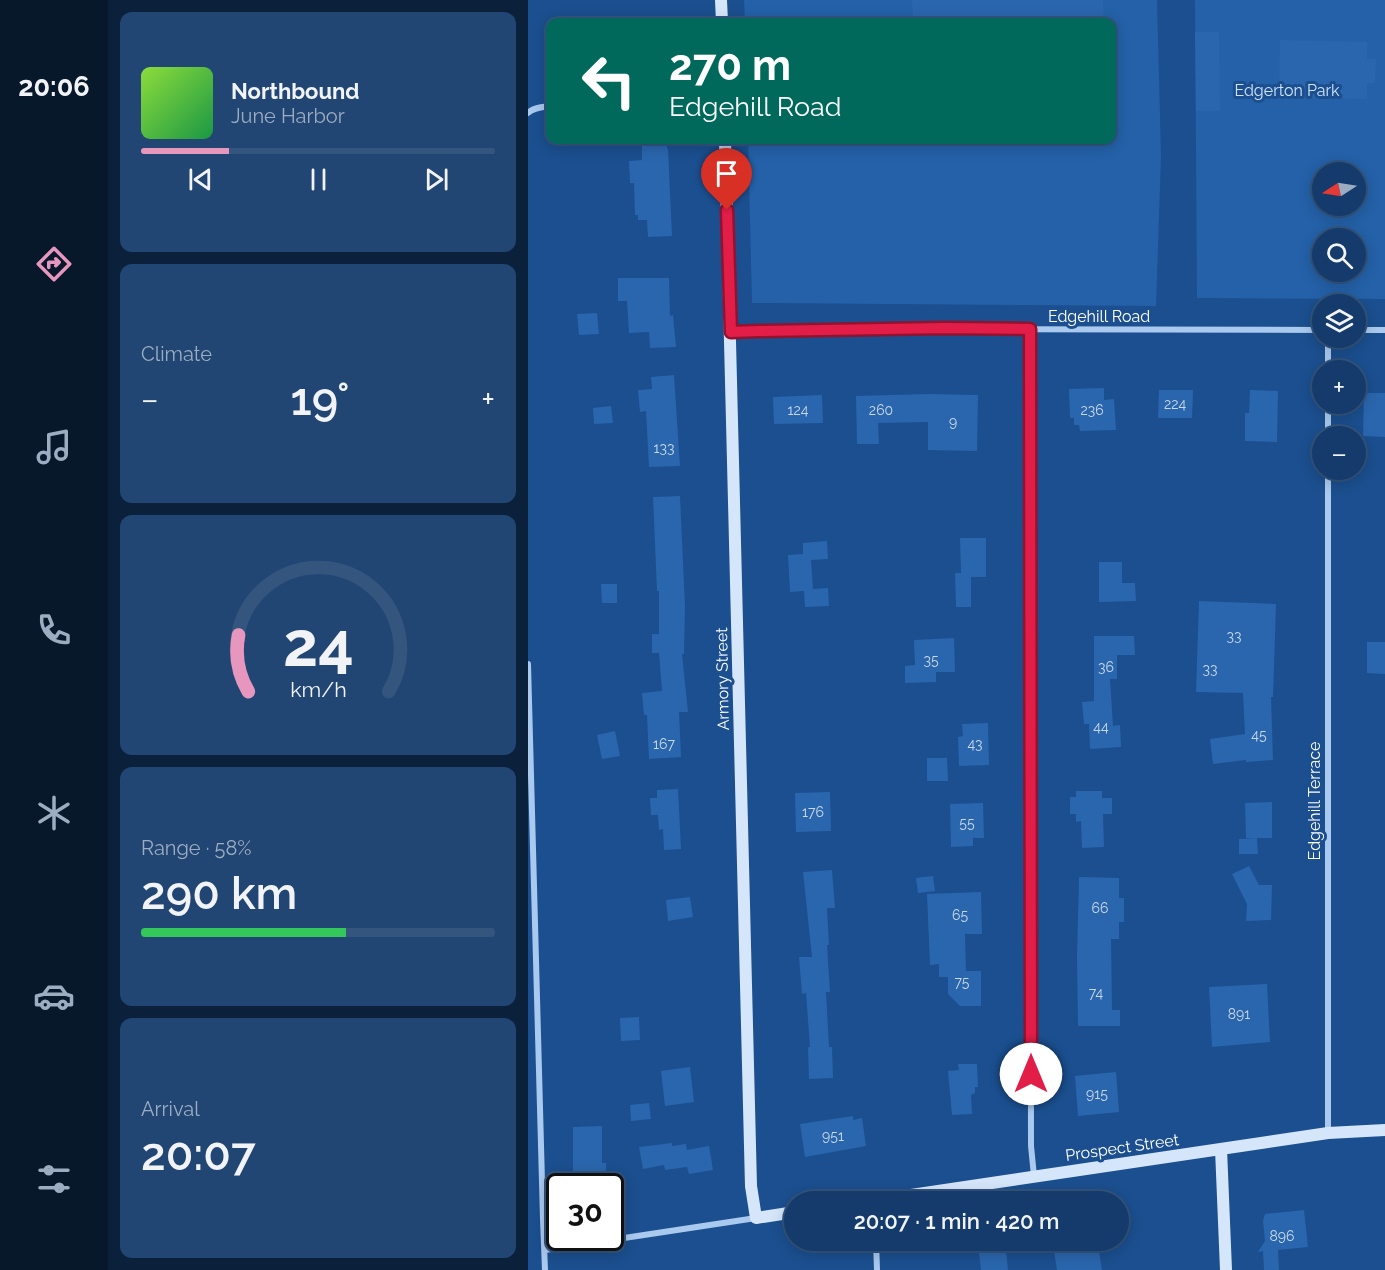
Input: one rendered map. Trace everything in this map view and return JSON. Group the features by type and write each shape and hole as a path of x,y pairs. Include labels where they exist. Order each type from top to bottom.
{"main road":[{"path":"722,0 722,18"},
{"name":"Armory Street","path":"725,144 751,1174 756,1218"},
{"name":"Prospect Street","path":"936,1191 1328,1133 1385,1130"},
{"path":"1221,1149 1226,1270"},
{"path":"756,1218 784,1214"}],"street":[{"path":"528,113 546,107"},
{"name":"Edgehill Road","path":"731,332 863,329 1312,330"},
{"path":"1030,329 1031,1146 1034,1176"},
{"path":"1366,330 1385,330"},
{"name":"Edgehill Terrace","path":"1328,480 1328,1133"},
{"path":"528,664 546,1270"},
{"path":"545,1250 756,1218"},
{"path":"876,1251 877,1270"}],"green space":[{"path":"744,0 1157,0 1161,156 1156,306 752,303 748,144 1116,144 1116,18 745,18"},
{"name":"Edgerton Park","path":"1195,0 1385,0 1385,299 1366,299 1366,294 1312,294 1312,299 1197,298"}],"building":[{"path":"912,0 1103,0 1104,18 913,18"},
{"path":"1195,32 1219,32 1220,111 1196,111"},
{"path":"1280,40 1367,42 1367,59 1376,59 1375,83 1367,83 1367,99 1279,97"},
{"path":"667,144 672,236 648,237 647,220 638,220 638,215 635,215 634,183 630,183 629,161 642,160 642,145"},
{"path":"618,278 669,278 670,316 673,315 676,347 650,348 649,332 629,333 627,301 618,301"},
{"path":"597,313 599,334 579,335 577,314"},
{"path":"674,375 680,466 649,467 646,411 640,412 638,390 652,389 651,377"},
{"path":"1104,388 1104,400 1114,399 1116,430 1080,431 1079,425 1074,425 1074,418 1070,418 1069,389"},
{"path":"1159,390 1193,390 1192,418 1158,418"},
{"path":"1250,390 1278,391 1277,442 1245,441 1245,413 1249,413"},
{"path":"1366,393 1385,393 1385,437 1366,436 1366,426 1363,426"},
{"path":"822,395 823,423 774,424 773,397"},
{"path":"978,395 977,451 928,450 928,422 878,423 879,444 857,444 856,396"},
{"path":"611,406 613,423 594,424 593,408"},
{"path":"680,496 685,606 684,654 682,654 688,712 679,712 681,757 649,759 647,715 644,715 642,693 662,691 659,653 652,653 652,634 659,634 659,591 657,591 653,497"},
{"path":"960,538 986,538 986,577 971,577 971,607 956,607 955,573 961,573"},
{"path":"827,541 828,559 811,560 813,589 828,588 829,606 805,607 804,591 790,592 788,555 803,554 803,543"},
{"path":"1099,562 1122,562 1122,583 1135,583 1136,601 1099,602"},
{"path":"601,584 617,584 617,603 602,603"},
{"path":"1199,601 1276,604 1273,697 1271,697 1273,760 1213,764 1210,739 1245,734 1243,693 1196,692"},
{"path":"1094,636 1134,636 1135,655 1117,655 1117,679 1110,679 1113,726 1120,725 1121,747 1090,749 1089,724 1084,724 1082,702 1094,701"},
{"path":"954,638 955,672 936,672 936,682 905,683 905,666 915,665 914,640"},
{"path":"1367,642 1385,642 1385,674 1367,673"},
{"path":"988,723 989,765 959,766 958,737 963,736 962,724"},
{"path":"615,731 620,756 602,759 597,735"},
{"path":"927,758 947,758 948,781 927,781"},
{"path":"678,789 681,849 664,850 663,829 659,830 658,815 651,815 650,798 657,798 657,790"},
{"path":"1076,791 1102,791 1102,798 1112,798 1112,814 1103,814 1104,847 1082,848 1081,821 1076,822 1076,814 1070,814 1070,797 1076,797"},
{"path":"830,792 831,831 796,832 795,793"},
{"path":"1272,802 1272,838 1246,838 1245,803"},
{"path":"983,803 984,838 973,838 973,846 951,847 950,804"},
{"path":"1257,838 1258,854 1239,854 1239,839"},
{"path":"1249,866 1259,885 1272,885 1271,920 1246,921 1247,904 1232,874"},
{"path":"832,870 835,908 827,908 830,992 826,992 833,1078 809,1079 808,1047 810,1047 806,993 802,994 799,957 812,957 803,872"},
{"path":"933,876 935,891 918,893 916,878"},
{"path":"1079,877 1119,878 1119,898 1124,898 1124,922 1119,922 1119,939 1111,939 1112,1010 1120,1010 1120,1026 1078,1026"},
{"path":"981,892 982,934 965,934 966,971 981,971 981,1006 960,1006 948,994 948,977 939,977 939,964 930,965 927,894"},
{"path":"690,897 693,917 668,921 666,900"},
{"path":"1267,984 1270,1042 1212,1047 1209,987"},
{"path":"639,1017 640,1040 621,1041 620,1018"},
{"path":"958,1064 977,1064 978,1087 975,1087 975,1093 971,1095 972,1114 952,1115 948,1071 959,1070"},
{"path":"690,1067 694,1102 665,1106 661,1071"},
{"path":"1116,1072 1119,1112 1078,1116 1075,1076"},
{"path":"649,1103 651,1119 631,1121 630,1105"},
{"path":"853,1116 853,1120 862,1118 866,1146 805,1157 800,1124"},
{"path":"602,1126 602,1163 606,1163 606,1173 573,1173 573,1127"},
{"path":"672,1143 672,1146 686,1144 687,1150 709,1146 713,1170 689,1174 687,1167 665,1170 664,1165 643,1169 639,1147"},
{"path":"1304,1210 1308,1247 1278,1250 1279,1270 1264,1270 1263,1251 1258,1252 1265,1241 1263,1221 1265,1214"},
{"path":"1006,1251 1008,1270 981,1270 979,1253"},
{"path":"1054,1251 1099,1251 1102,1270 1057,1270"}],"route":[{"path":"727,210 731,332 945,328 1030,329 1031,1074"}]}
